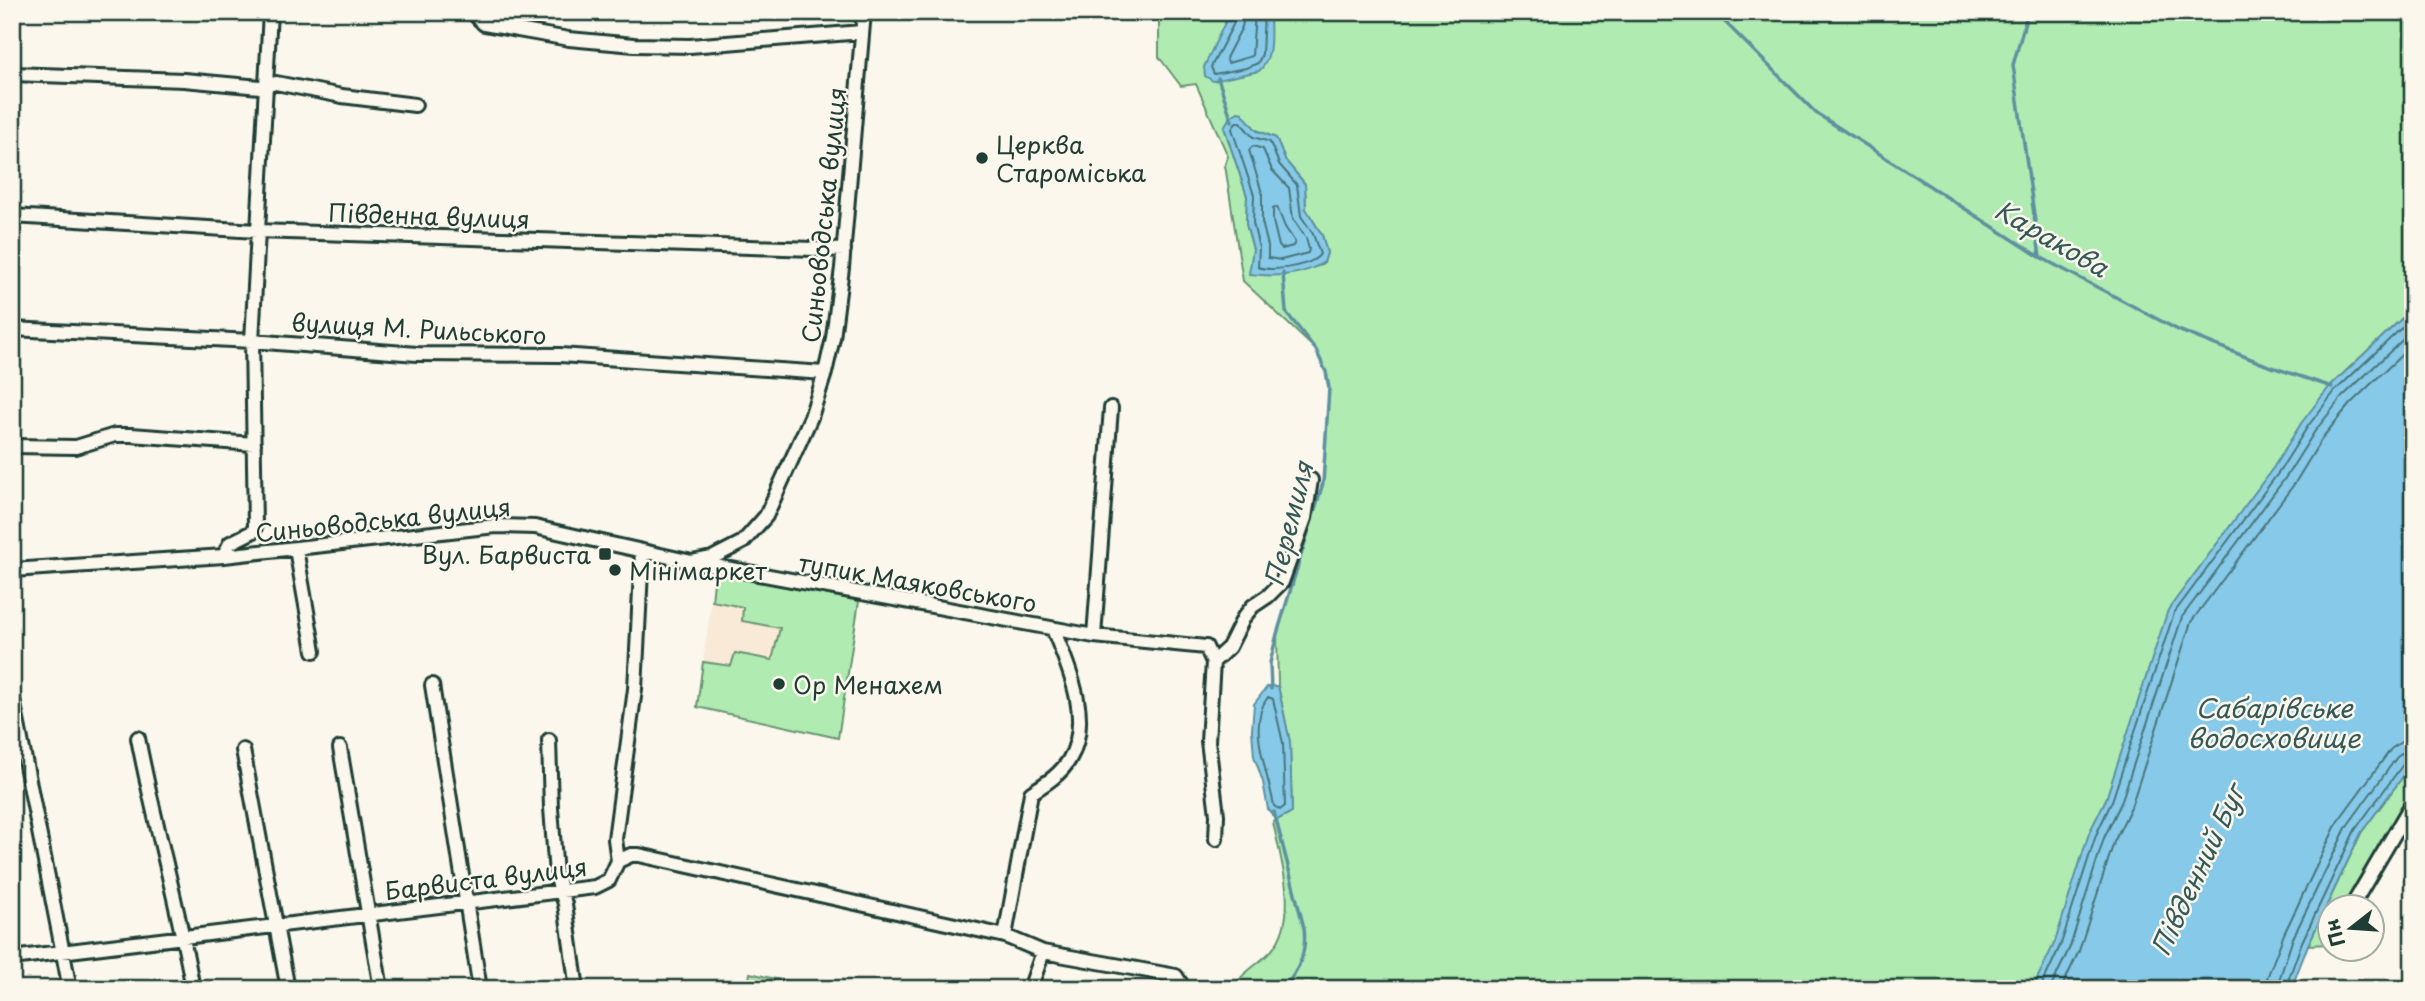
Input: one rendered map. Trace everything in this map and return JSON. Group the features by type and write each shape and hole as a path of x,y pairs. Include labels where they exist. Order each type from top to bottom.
{"street":[{"path":"224,556 230,543 254,531 255,526 252,341 270,12"},
{"path":"472,12 484,24 634,45 690,46 862,32"},
{"name":"Синьоводська вулиця","path":"12,570 224,556 508,525 535,527 692,562 712,558 743,542 766,516 811,417 833,338 844,250 864,12"},
{"path":"12,74 184,80 260,87 276,83 342,96 415,105"},
{"name":"Південна вулиця","path":"12,216 257,231 844,250"},
{"name":"вулиця М. Рильського","path":"12,328 252,341 417,354 560,355 825,373"},
{"path":"1094,636 1111,408"},
{"path":"12,446 76,447 107,437 131,435 254,444"},
{"path":"1216,839 1217,815 1208,741 1213,662 1229,647 1244,617 1253,606 1282,582 1305,518 1311,480"},
{"path":"296,549 314,651"},
{"path":"618,861 615,839 635,689 642,551"},
{"name":"тупик Маяковського","path":"692,562 1094,636 1206,647 1213,662"},
{"name":"тупик Маяковського","path":"1005,936 1031,793 1059,773 1069,760 1079,724 1076,694 1066,659 1053,629"},
{"path":"432,685 480,989"},
{"path":"12,694 70,989"},
{"path":"138,738 150,803 184,935 192,989"},
{"path":"549,740 556,875 565,904 577,989"},
{"path":"340,748 381,989"},
{"path":"243,750 288,989"},
{"path":"2359,892 2413,802"},
{"name":"Барвиста вулиця","path":"12,958 604,884 614,873 618,861 631,855 639,855 1005,936 1043,952 1176,976 1184,989"},
{"path":"1030,989 1043,952"}],"shaded area":[{"path":"715,573 859,601 838,738 697,707"}],"green space":[{"path":"1159,12 2413,12 2413,308 2330,386 2138,783 2033,989 1233,989 1241,978 1272,950 1285,921 1287,905 1284,871 1273,822 1292,812 1290,742 1278,686 1277,634 1323,483 1329,388 1326,372 1316,350 1243,281 1225,165 1228,156 1196,84 1181,86 1159,57","holes":["1242,113 1252,128 1276,138 1285,160 1305,184 1306,209 1322,235 1327,253 1324,262 1318,266 1283,275 1253,249 1246,224 1247,196 1224,127"]},
{"path":"715,573 859,601 838,738 697,707 703,662 731,666 735,653 772,660 780,628 742,621 743,607 712,601"},
{"path":"2413,763 2413,795 2353,892 2333,892 2361,833"},
{"path":"2316,928 2316,945 2308,945"},
{"path":"750,973 819,989 748,989"}],"water":[{"path":"1230,12 1270,12 1269,52 1259,71 1213,81 1205,76 1204,67"},
{"path":"1238,112 1242,113 1257,131 1276,138 1285,160 1305,184 1306,209 1322,235 1327,253 1324,262 1316,267 1288,274 1249,274 1253,249 1246,224 1247,196 1224,127 1230,117"},
{"name":"Сабарівське водосховище","path":"2413,308 2413,763 2361,833 2333,892 2316,892 2316,928 2291,989 2032,989 2055,942 2089,833 2106,799 2168,610 2330,386"},
{"path":"1278,686 1290,742 1292,812 1277,820 1268,809 1254,756 1252,730 1254,704 1267,687"}],"waterway":[{"name":"Каракова","path":"1715,12 1816,113 2040,257 2178,330 2266,365 2332,387"},
{"path":"2028,12 2013,65 2040,257"},
{"name":"Перемиля","path":"1218,78 1232,121"},
{"name":"Перемиля","path":"1271,689 1270,663 1277,634 1323,483 1329,388 1326,372 1316,350 1286,312 1283,273"},
{"name":"Перемиля","path":"1274,812 1305,937 1301,961 1283,989"}],"place":[{"name":"Церква Староміська","path":"982,158"},
{"name":"Вул. Барвиста","path":"605,554"},
{"name":"Мінімаркет","path":"615,570"},
{"name":"Ор Менахем","path":"779,684"}],"water label":[{"name":"Південний Буг","path":"2197,870"}]}
